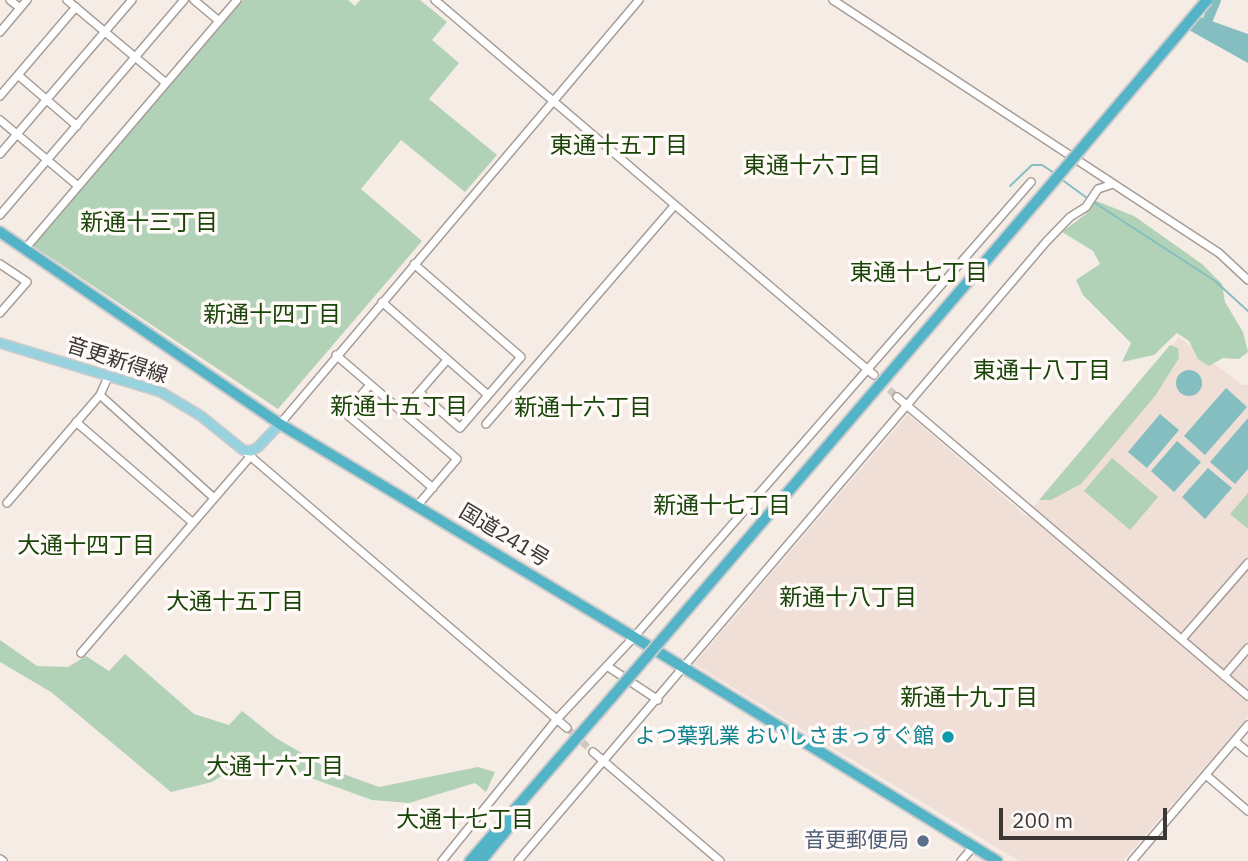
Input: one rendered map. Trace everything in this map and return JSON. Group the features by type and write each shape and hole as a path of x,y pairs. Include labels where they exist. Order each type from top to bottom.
{"highway":[{"path":"470,861 1207,0"},
{"name":"国道241号","path":"0,232 280,424 634,636 997,861"},
{"path":"481,861 613,696"}],"main road":[{"name":"音更新得線","path":"0,343 161,392 201,416 246,454"},
{"path":"246,454 258,447 280,424"}],"street":[{"path":"10,0 20,9"},
{"path":"0,32 27,0"},
{"path":"67,0 166,83"},
{"path":"0,154 132,0"},
{"path":"0,215 184,0"},
{"path":"194,0 219,21"},
{"path":"24,250 237,0"},
{"path":"435,0 871,372"},
{"path":"280,424 639,0"},
{"path":"833,0 1219,253 1248,280"},
{"path":"0,96 76,7"},
{"path":"18,75 77,126"},
{"path":"0,120 78,187"},
{"path":"442,861 557,719 871,372 1031,182"},
{"path":"519,861 1046,242 1070,217 1086,207 1098,189 1113,184"},
{"path":"486,424 674,206"},
{"path":"0,264 27,282 0,313"},
{"path":"414,264 521,357 460,428 419,393"},
{"path":"382,302 488,395"},
{"path":"336,355 457,459 417,506"},
{"path":"401,412 447,360"},
{"path":"7,503 100,395 110,375"},
{"path":"370,385 345,413 433,488"},
{"path":"100,395 214,498"},
{"path":"897,397 1248,696"},
{"path":"75,422 192,522"},
{"path":"81,653 214,498 246,454 567,728"},
{"path":"1182,639 1248,563"},
{"path":"1224,676 1248,648"},
{"path":"607,666 658,700"},
{"path":"1132,861 1248,725"},
{"path":"1235,741 1248,752"},
{"path":"593,752 602,763 720,861"},
{"path":"1206,775 1248,811"},
{"path":"961,861 973,848"}],"shaded area":[{"path":"1179,337 1242,385 1248,385 1248,717 1123,861 1019,861 694,664 908,414 1026,516"}],"green space":[{"path":"243,0 348,0 355,6 360,0 420,0 447,22 432,40 459,63 429,99 497,155 465,192 401,140 361,189 422,241 278,409 33,246"},
{"path":"1094,200 1134,216 1202,264 1222,284 1225,302 1243,332 1248,352 1239,359 1223,358 1209,366 1198,359 1189,341 1177,333 1154,355 1122,362 1131,343 1083,295 1076,280 1100,264 1093,251 1062,232 1086,214"},
{"path":"1170,345 1178,348 1179,358 1155,396 1081,484 1051,500 1039,500"},
{"path":"1112,458 1158,497 1130,530 1084,491"},
{"path":"1248,493 1248,529 1230,514"},
{"path":"0,640 37,666 68,667 86,656 109,671 125,654 194,714 229,725 242,711 276,738 327,768 379,787 478,767 495,772 486,792 475,783 409,803 372,800 253,757 212,782 171,792 51,692 0,662"}],"water":[{"path":"1189,13 1248,34 1248,63 1178,24"},
{"path":"1189,370 1199,373 1202,383 1199,393 1189,396 1179,393 1176,383 1179,373"},
{"path":"1226,388 1247,407 1205,455 1184,436"},
{"path":"1160,414 1179,430 1147,468 1128,452"},
{"path":"1248,418 1248,469 1235,484 1210,462"},
{"path":"1177,441 1201,462 1174,492 1151,471"},
{"path":"1208,468 1232,488 1205,519 1182,497"}],"waterway":[{"path":"1208,30 1204,29 1216,0"},
{"path":"1010,186 1032,165 1042,165 1054,173"},
{"path":"1061,179 1087,198"},
{"path":"1092,201 1215,281 1248,311"}],"tunnel":[{"path":"874,375 897,397"},
{"path":"567,728 593,752"}],"place":[{"name":"よつ葉乳業 おいしさまっすぐ館","path":"948,737"},
{"name":"音更郵便局","path":"923,841"}],"district":[{"name":"東通十五丁目","path":"619,146"},
{"name":"東通十六丁目","path":"812,166"},
{"name":"新通十三丁目","path":"149,223"},
{"name":"東通十七丁目","path":"919,273"},
{"name":"新通十四丁目","path":"272,315"},
{"name":"東通十八丁目","path":"1042,371"},
{"name":"新通十五丁目","path":"399,407"},
{"name":"新通十六丁目","path":"583,408"},
{"name":"新通十七丁目","path":"722,506"},
{"name":"大通十四丁目","path":"86,546"},
{"name":"新通十八丁目","path":"848,598"},
{"name":"大通十五丁目","path":"235,602"},
{"name":"新通十九丁目","path":"969,698"},
{"name":"大通十六丁目","path":"275,767"},
{"name":"大通十七丁目","path":"465,820"}]}
